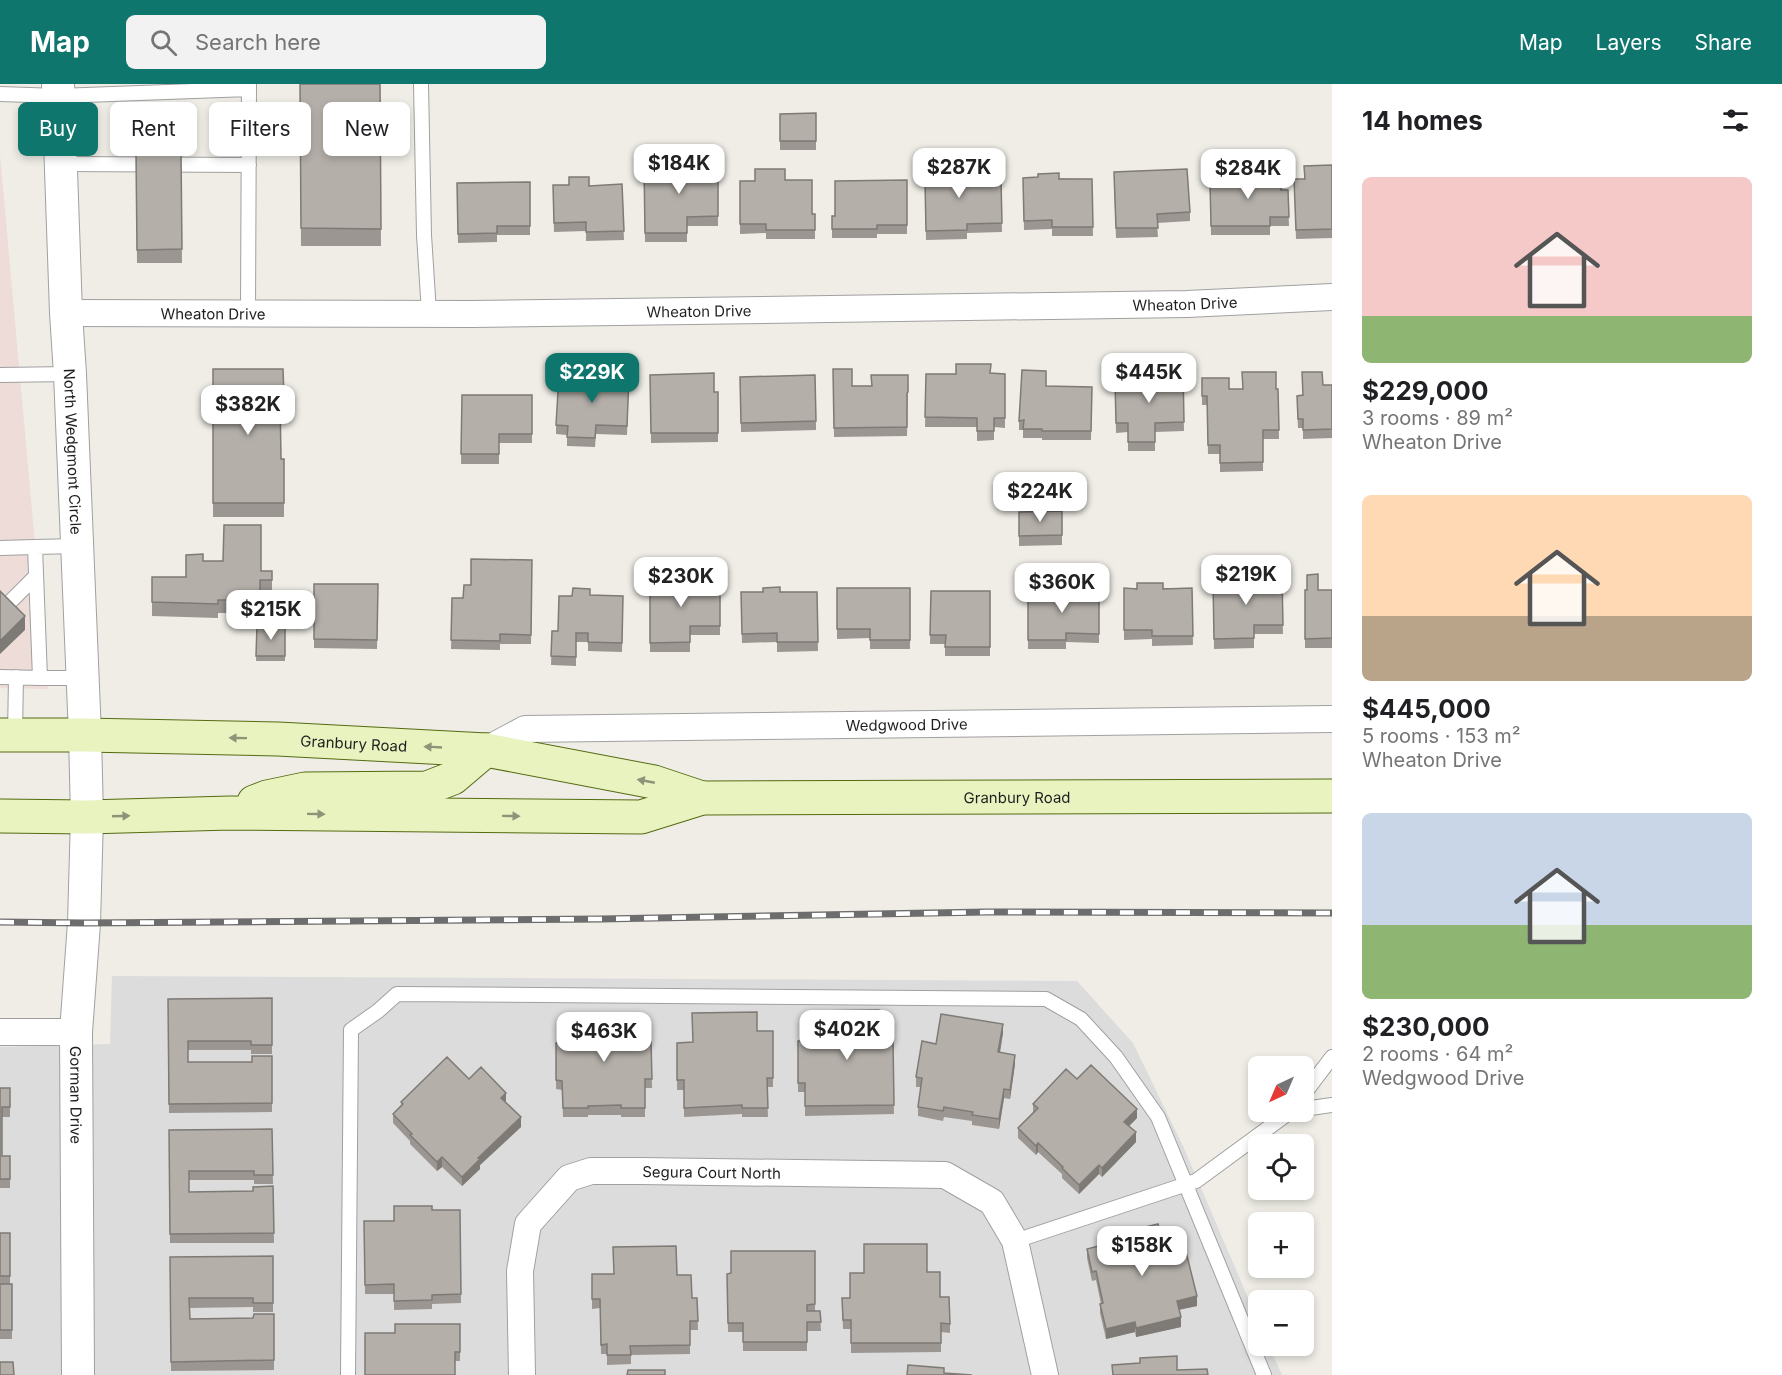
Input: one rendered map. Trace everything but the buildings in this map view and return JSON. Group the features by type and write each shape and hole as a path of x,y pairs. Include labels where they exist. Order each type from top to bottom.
{"main road":[{"name":"Granbury Road","path":"8,735 278,739 486,750 654,782 702,798"},
{"path":"230,813 267,797 305,789 427,788 453,778 486,750"},
{"name":"Granbury Road","path":"0,816 87,817 230,813 641,817 702,798 1332,796"}],"street":[{"name":"North Wedgmont Circle","path":"58,90 87,817"},
{"name":"Wheaton Drive","path":"66,313 429,314 1187,304 1332,297"},
{"name":"Wedgwood Drive","path":"486,750 525,729 1332,719"},
{"name":"Gorman Drive","path":"78,1375 76,1032 84,923 87,817"},
{"path":"0,1032 76,1032"},
{"name":"Segura Court North","path":"522,1375 520,1271 528,1224 569,1178 591,1171 945,1175 992,1202 1017,1253 1045,1375"}],"lane":[{"path":"421,84 423,235 429,314"},
{"path":"0,94 58,90 249,86 248,314"},
{"path":"61,164 249,165"},
{"path":"0,375 70,374"},
{"path":"0,548 77,546"},
{"path":"35,547 40,678"},
{"path":"4,608 36,576"},
{"path":"0,677 83,678"},
{"path":"8,735 16,677"},
{"path":"348,1375 351,1030 397,994 1046,999 1081,1019 1116,1057 1158,1117 1264,1375"},
{"path":"1314,1081 1332,1057"},
{"path":"1314,1108 1332,1105"},
{"path":"1017,1253 1196,1181 1276,1122"}],"shaded area":[{"path":"0,155 48,689 0,688"},
{"path":"112,976 1077,981 1133,1043 1183,1146 1248,1298 1248,1356 1273,1356 1282,1375 0,1375 0,1047 110,1044"}],"railway":[{"path":"0,922 601,919 987,912 1332,913"}]}
